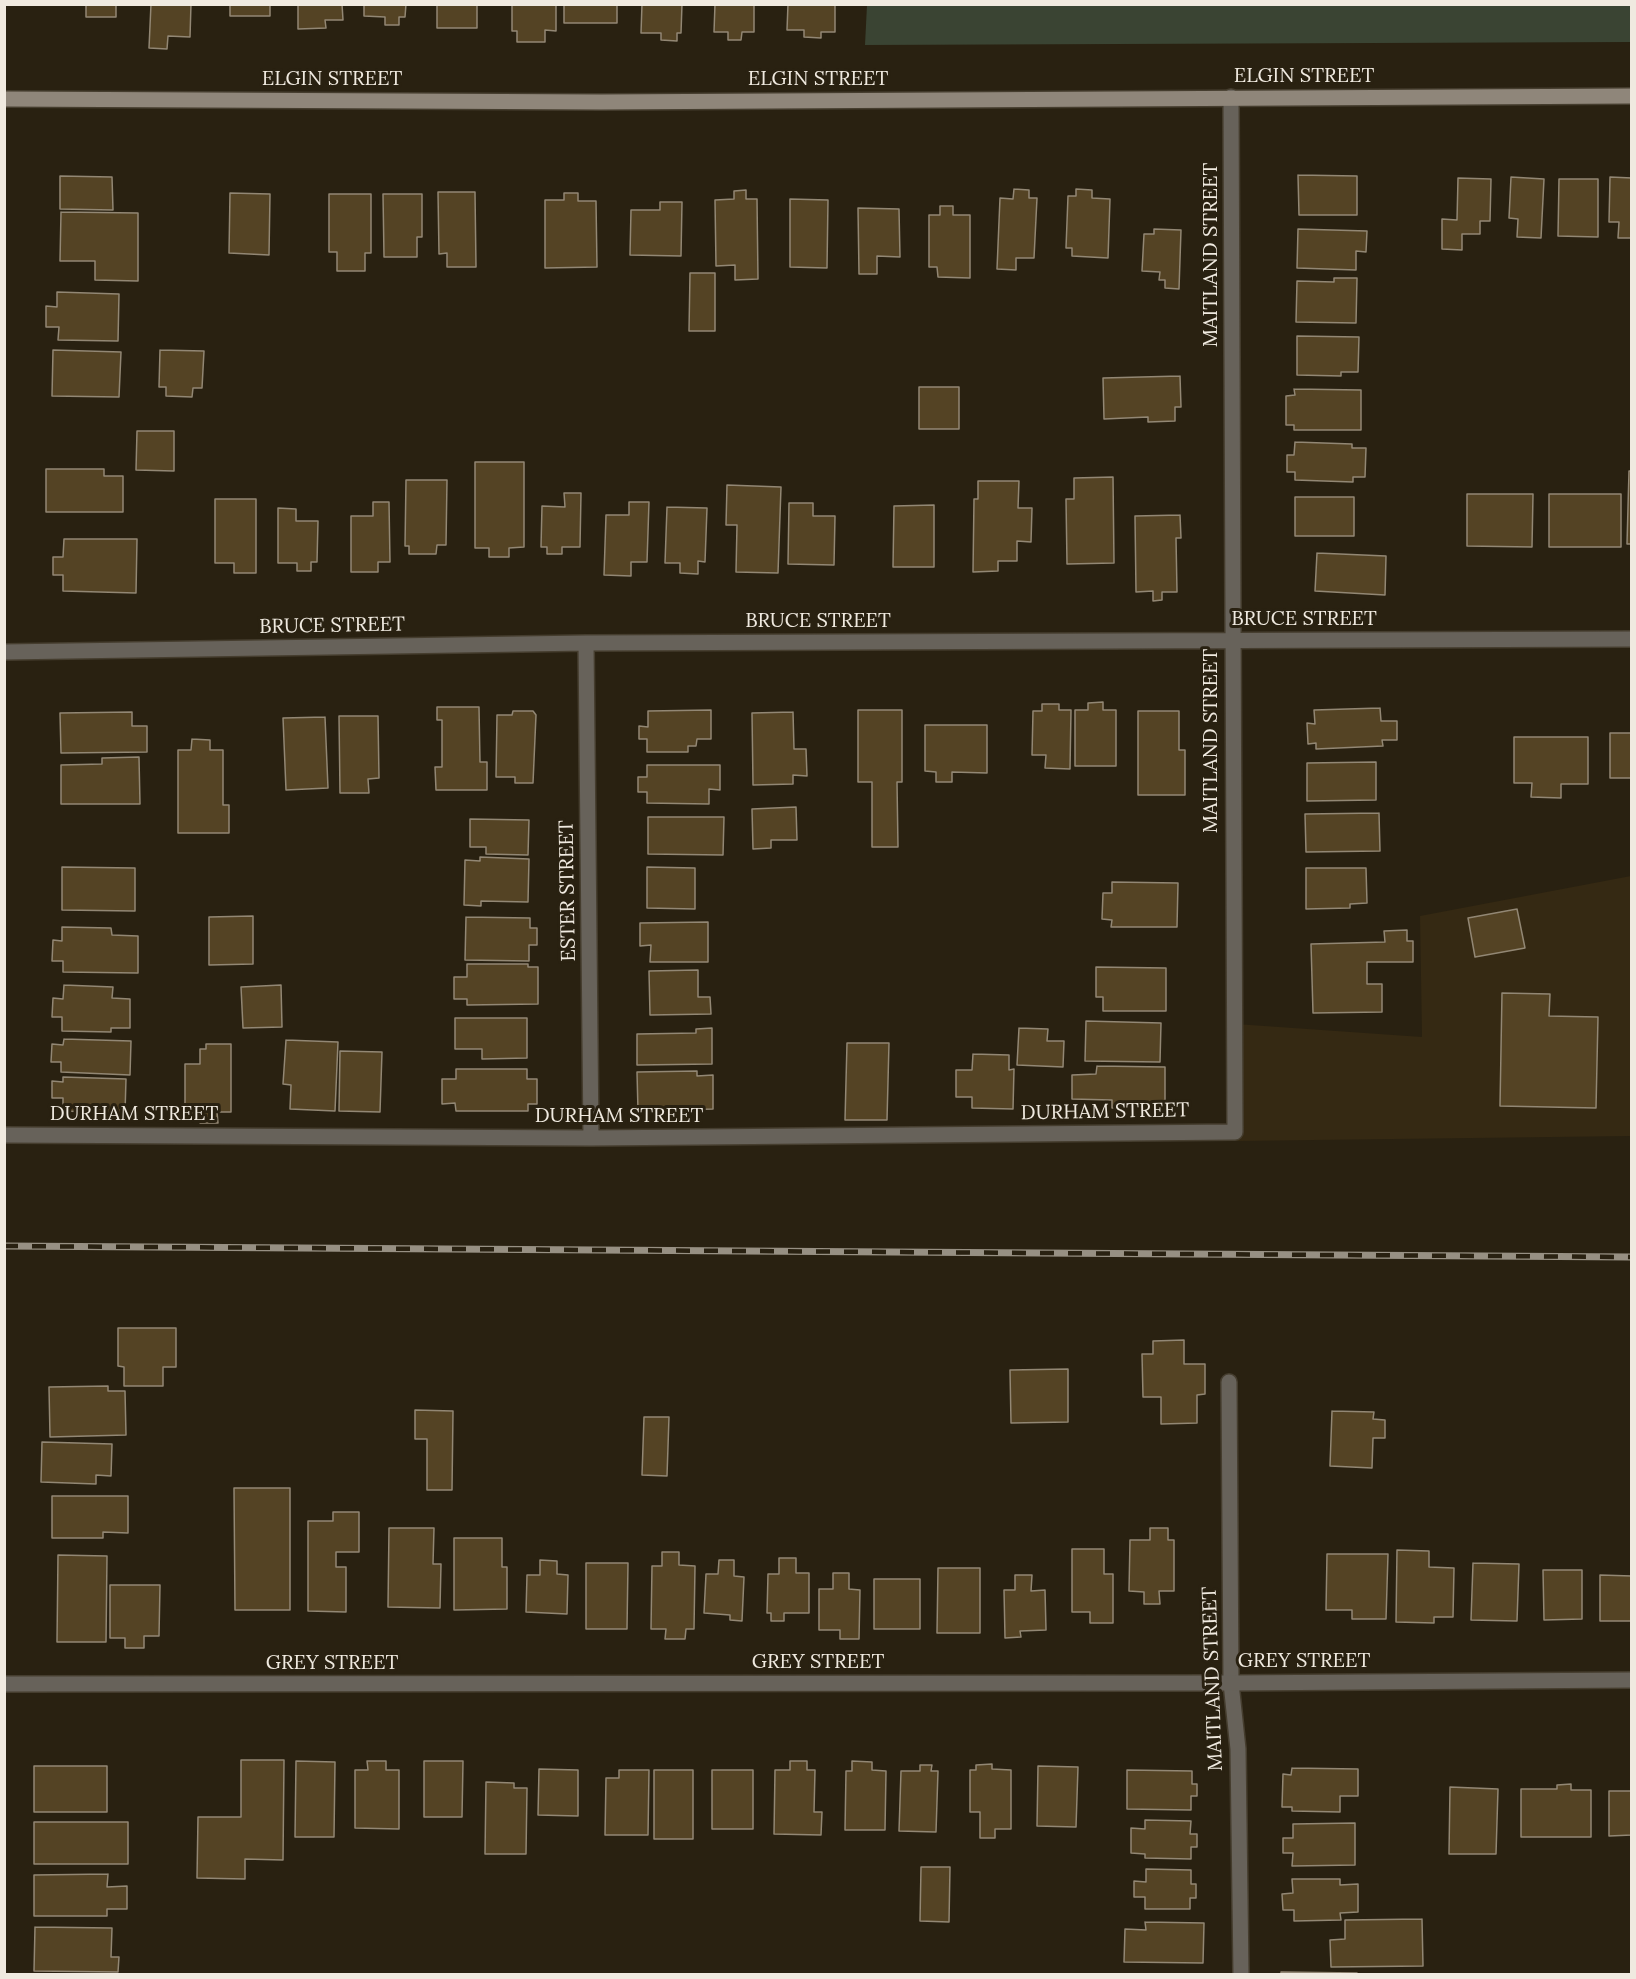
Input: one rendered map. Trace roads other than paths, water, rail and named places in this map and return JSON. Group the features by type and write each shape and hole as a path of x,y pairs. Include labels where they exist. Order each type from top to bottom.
{"main road":[{"name":"ELGIN STREET","path":"4,99 601,102 1632,96"}],"street":[{"name":"MAITLAND STREET","path":"1232,97 1235,1132"},
{"name":"BRUCE STREET","path":"4,652 586,643 1632,639"},
{"name":"ESTER STREET","path":"586,643 591,1138"},
{"name":"DURHAM STREET","path":"4,1135 591,1138 1235,1132"},
{"name":"MAITLAND STREET","path":"1229,1382 1231,1683 1238,1749 1241,1974"},
{"name":"GREY STREET","path":"4,1684 1231,1683 1632,1680"}],"railway":[{"path":"4,1246 1632,1257"}]}
